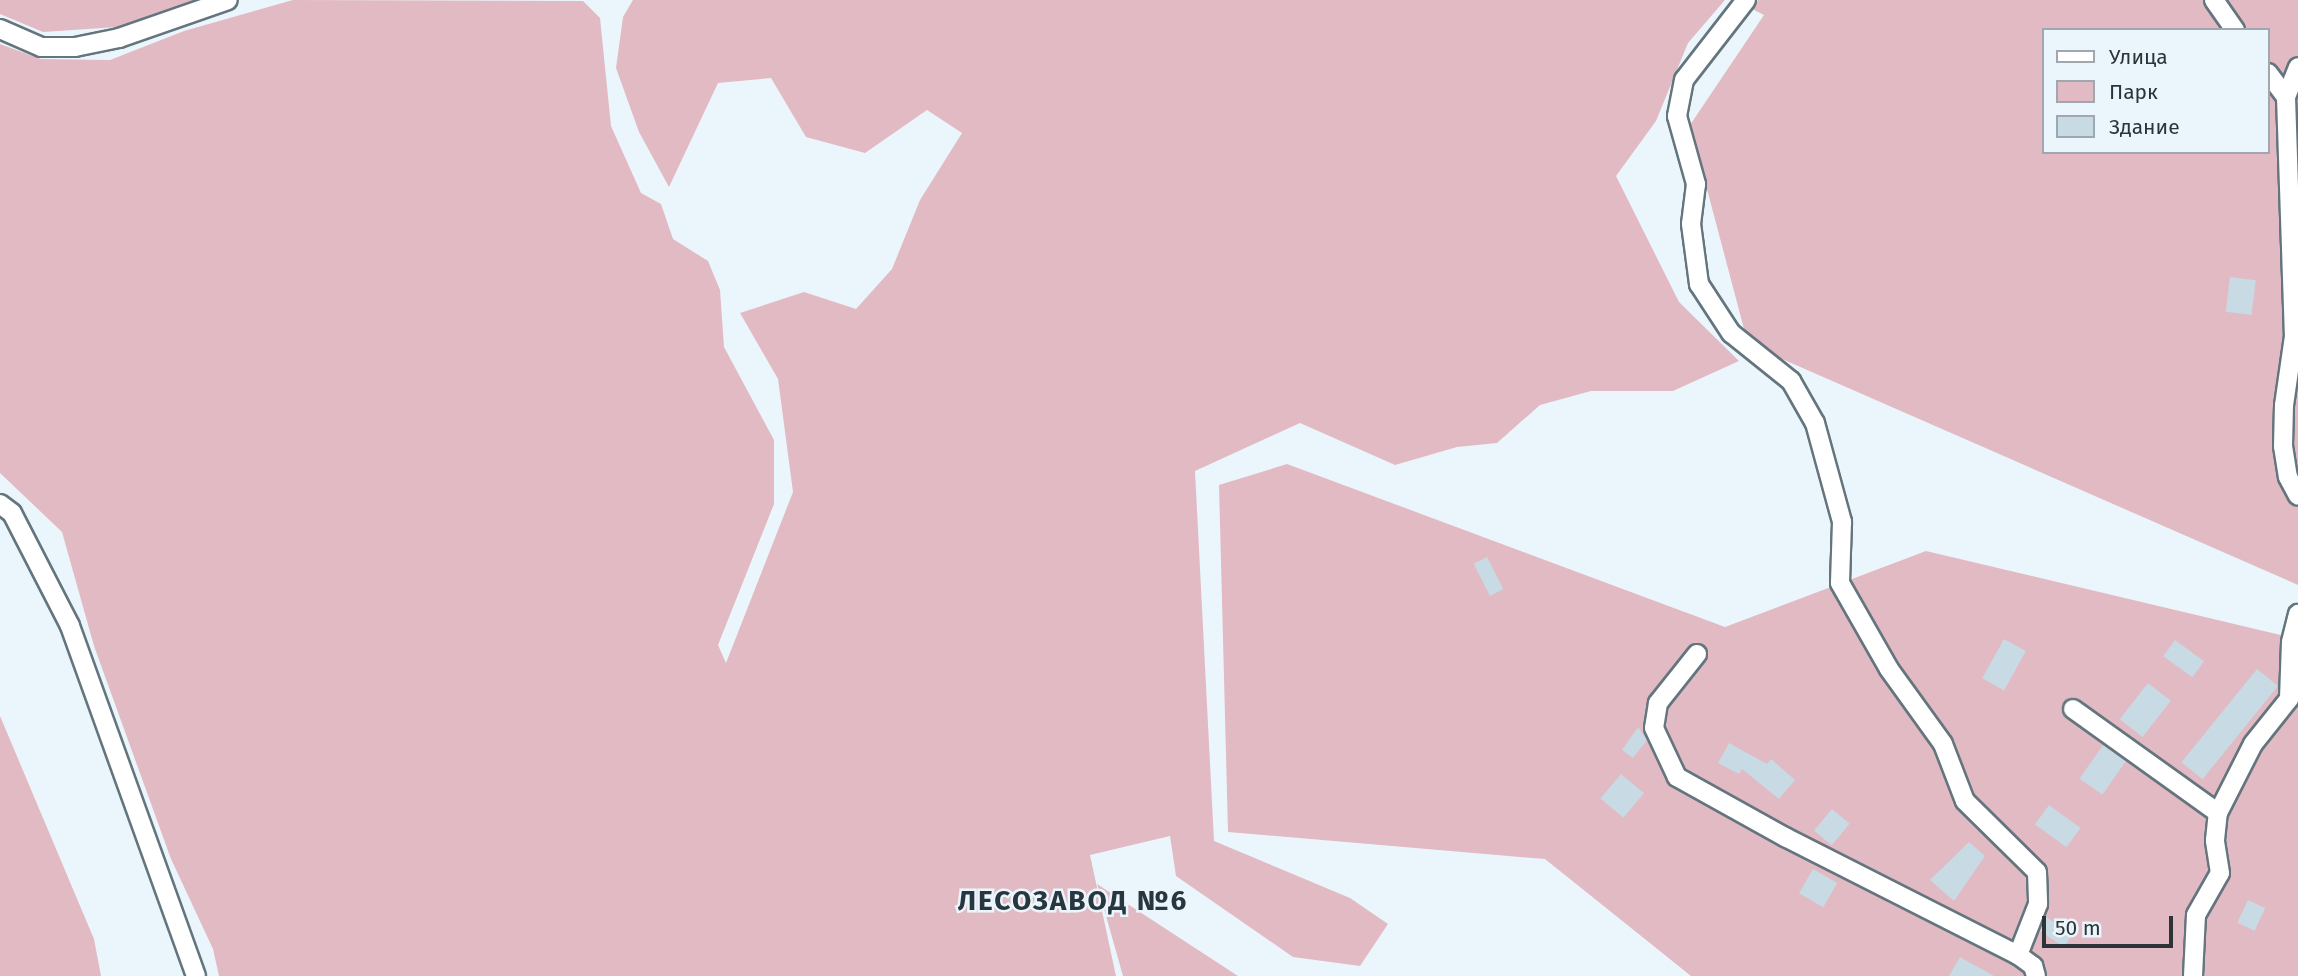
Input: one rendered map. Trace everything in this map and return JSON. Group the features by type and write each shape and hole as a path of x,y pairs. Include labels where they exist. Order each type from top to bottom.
{"street":[{"path":"0,29 41,47 75,47 119,38 228,0"},
{"path":"1746,0 1684,80 1677,116 1696,184 1691,224 1699,284 1731,333 1791,381 1815,423 1842,522 1840,583 1889,669 1943,744 1965,802 2037,872 2038,904 2018,956"},
{"path":"2214,0 2234,28"},
{"path":"2298,67 2286,97 2296,336 2284,405 2283,446 2288,477 2298,496"},
{"path":"2270,76 2286,97"},
{"path":"0,504 12,513 70,626 195,976"},
{"path":"2193,976 2196,915 2220,873 2215,840 2218,813 2253,744 2289,699 2291,642 2298,614"},
{"path":"1697,654 1658,703 1654,728 1677,777 1785,837 2018,956 2033,966 2036,976"},
{"path":"2073,709 2218,813"}],"green space":[{"path":"0,0 234,0 147,25 43,32 0,14"},
{"path":"293,0 583,1 600,18 611,126 641,193 661,204 673,239 708,261 720,290 724,347 774,440 774,504 718,645 726,663 793,492 778,379 740,313 804,292 856,309 892,269 920,200 962,133 927,110 865,153 806,137 771,78 718,83 669,187 639,132 616,68 623,17 633,0 1725,0 1688,43 1656,121 1616,176 1679,302 1739,361 1673,391 1591,391 1540,405 1497,443 1457,447 1395,465 1300,423 1195,471 1214,841 1350,898 1388,924 1360,966 1293,957 1176,876 1170,836 1090,855 1116,976 219,976 213,949 171,859 94,646 62,532 0,473 0,44 41,59 110,60 184,31"},
{"path":"1758,0 2298,0 2298,585 1748,344 1690,125 1764,15 1752,9"},
{"path":"1287,464 1725,627 1926,551 2298,639 2298,976 1691,976 1545,859 1228,832 1219,485"},
{"path":"0,716 94,939 101,976 0,976"},
{"path":"1097,884 1238,976 1123,976"}],"building":[{"path":"2230,277 2256,280 2252,315 2226,312"},
{"path":"1487,557 1503,589 1490,596 1474,564"},
{"path":"2004,639 2026,651 2004,690 1982,678"},
{"path":"2175,640 2204,661 2192,677 2163,656"},
{"path":"2257,669 2278,686 2202,779 2181,762"},
{"path":"2148,683 2171,701 2143,737 2120,719"},
{"path":"1638,727 1647,740 1633,758 1622,750"},
{"path":"1729,743 1767,764 1771,759 1795,780 1779,799 1742,769 1739,774 1718,763"},
{"path":"2103,745 2126,761 2102,795 2079,779"},
{"path":"1621,774 1644,793 1623,818 1600,799"},
{"path":"2049,805 2081,828 2066,847 2035,824"},
{"path":"1832,809 1850,824 1832,845 1814,830"},
{"path":"1969,842 1985,856 1954,901 1930,880"},
{"path":"1813,869 1837,883 1823,907 1799,893"},
{"path":"2248,900 2265,908 2255,931 2237,923"},
{"path":"2045,916 2072,935 2064,947 2040,931"},
{"path":"1960,957 1994,976 1949,976"}],"district":[{"name":"ЛЕСОЗАВОД №6","path":"1073,901"}]}
